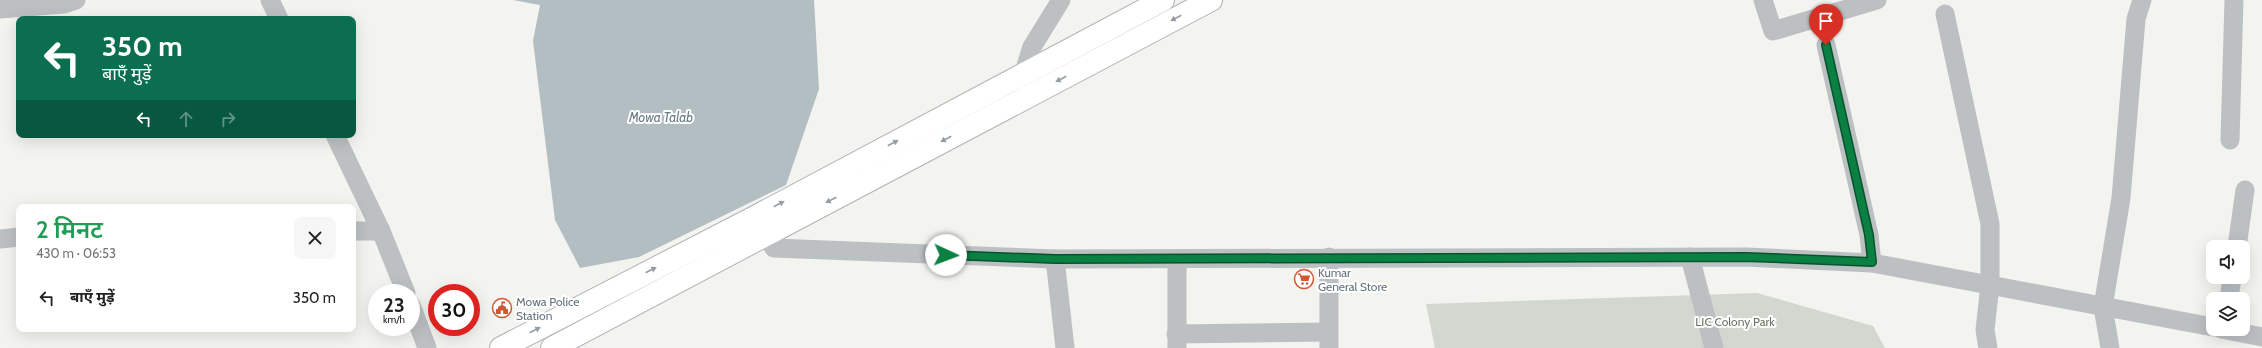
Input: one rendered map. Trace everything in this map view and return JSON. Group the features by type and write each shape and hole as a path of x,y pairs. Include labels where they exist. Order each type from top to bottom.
{"highway":[{"path":"552,348 760,225 1022,75 1140,5 1163,0"},
{"path":"501,348 760,225 1211,0"}],"street":[{"path":"0,9 64,4 76,0"},
{"path":"1022,75 1032,47 1061,0"},
{"path":"1763,0 1773,31 1877,0"},
{"path":"2110,348 2103,307 2120,198 2136,18 2142,0"},
{"path":"2230,140 2234,0"},
{"path":"1945,14 1990,224 1990,285 1985,330 1988,348"},
{"path":"1826,45 1869,235 1872,262"},
{"path":"336,138 381,231 402,284"},
{"path":"2238,240 2245,190"},
{"path":"760,225 774,248 1055,259 1690,257 1872,262 2206,326"},
{"path":"356,231 381,231"},
{"path":"0,239 16,236"},
{"path":"1177,259 1177,341 1328,340 1328,257"},
{"path":"1690,257 1714,348"},
{"path":"1055,259 1065,348"},
{"path":"420,329 427,348"},
{"path":"2250,335 2262,337"}],"green space":[{"name":"LIC Colony Park","path":"1757,293 1873,326 1885,348 1435,348 1426,304"}],"water":[{"name":"Mowa Talab","path":"513,0 814,0 819,89 786,185 639,257 580,268 555,220 533,41 540,5"}],"place":[{"name":"Kumar General Store","path":"1304,279"},
{"name":"Mowa Police Station","path":"502,308"}],"route":[{"path":"946,255 1055,259 1328,257 1746,257 1872,262 1869,235 1826,45"}]}
